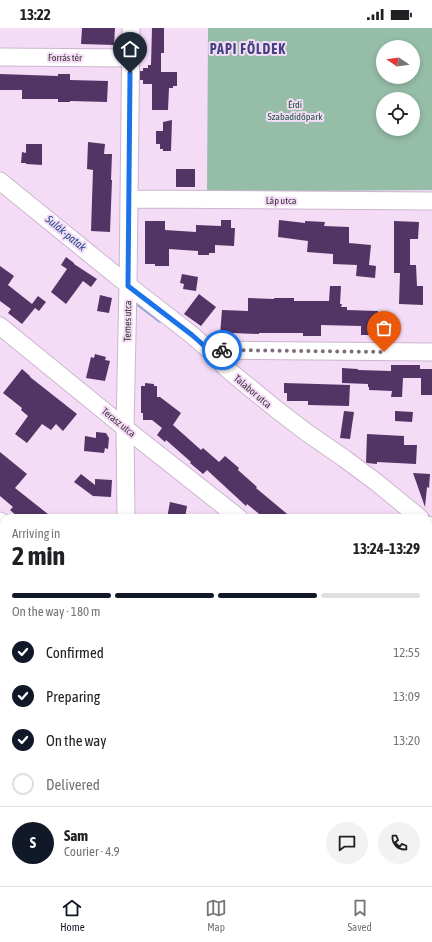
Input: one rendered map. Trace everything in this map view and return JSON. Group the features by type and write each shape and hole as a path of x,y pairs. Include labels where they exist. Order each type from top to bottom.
{"street":[{"name":"Temes utca","path":"126,514 125,428 131,28"},
{"name":"Forrás tér","path":"0,57 130,58"},
{"name":"Talabor utca","path":"0,181 128,286 192,335 209,350 226,369 306,432 370,477 415,514"},
{"name":"Láp utca","path":"129,199 432,201"},
{"name":"Terasz utca","path":"0,326 125,428 234,514"},
{"path":"209,350 432,352"}],"green space":[{"name":"Érdi Szabadidőpark","path":"208,28 432,28 432,190 207,192"}],"building":[{"path":"82,28 115,28 114,45 81,44"},
{"path":"152,28 164,28 164,53 161,53 161,72 177,72 177,86 169,88 168,110 152,110 152,84 143,84 143,80 140,80 140,71 143,71 143,68 148,68 148,65 151,65"},
{"path":"0,74 58,76 58,74 70,74 70,80 108,81 107,102 58,102 58,99 22,99 22,90 0,90"},
{"path":"172,120 171,151 163,151 163,149 160,149 160,144 156,144 156,131 163,131 163,122"},
{"path":"88,142 105,144 104,154 112,154 110,232 91,231 93,170 87,169"},
{"path":"26,144 42,144 42,165 21,163 22,152 26,153"},
{"path":"176,169 195,169 195,187 176,187"},
{"path":"221,220 231,220 231,228 235,228 234,246 215,245 215,253 209,253 209,255 198,255 198,251 169,249 169,266 145,264 145,221 165,221 165,230 196,232 196,225 221,226"},
{"path":"279,220 305,223 305,221 325,222 324,226 349,227 349,243 371,245 369,265 376,266 375,278 356,276 357,265 333,264 333,254 307,252 308,241 278,237"},
{"path":"394,221 419,222 418,239 410,239 410,265 416,265 417,286 423,286 423,305 399,304 400,273 394,273"},
{"path":"66,257 97,279 91,287 83,281 66,304 51,292 67,269 61,265"},
{"path":"0,266 14,276 8,285 32,304 38,296 46,302 39,311 35,308 22,324 8,313 11,309 0,301"},
{"path":"182,274 198,277 196,291 183,289 184,284 180,283"},
{"path":"330,286 341,286 341,307 347,307 347,310 378,311 378,335 361,335 361,326 321,325 321,336 303,336 303,333 232,333 232,335 220,335 222,310 248,311 248,298 294,298 294,301 329,301"},
{"path":"199,294 216,307 201,326 184,314"},
{"path":"100,295 112,298 109,313 97,311"},
{"path":"95,354 106,357 105,360 110,361 105,381 86,378 91,357 94,358"},
{"path":"391,365 420,365 420,369 432,369 432,395 421,395 421,378 403,378 402,397 391,397 392,391 369,390 368,384 342,383 342,368 391,371"},
{"path":"22,369 77,414 63,431 56,424 51,430 42,424 27,443 15,434 28,416 21,410 22,408 3,393"},
{"path":"145,383 154,384 154,386 157,386 157,397 160,397 181,413 173,425 201,450 203,448 219,462 225,456 239,468 238,470 257,487 256,488 287,514 259,514 247,504 246,506 207,470 203,474 166,440 165,442 157,435 162,428 152,420 143,420 143,413 141,413 141,386 145,386"},
{"path":"284,383 350,385 349,406 308,405 308,401 287,401 287,393 284,393"},
{"path":"344,411 354,412 350,439 340,438"},
{"path":"395,411 413,412 412,422 395,421"},
{"path":"96,432 106,433 109,438 108,449 105,448 104,453 84,451 85,436 96,438"},
{"path":"367,434 404,436 404,445 417,445 416,464 377,462 377,464 367,463"},
{"path":"0,452 27,474 15,488 48,514 14,514 10,510 13,507 0,496"},
{"path":"413,473 430,474 425,507"},
{"path":"81,474 95,485 95,479 112,480 111,497 93,496 74,482"},
{"path":"170,502 187,506 186,514 168,514"}],"waterway":[{"name":"Sulák-patak","path":"139,305 160,321"}],"way so far":[{"path":"222,350 384,352"}],"district":[{"name":"PAPI FÖLDEK","path":"248,49"}],"route":[{"path":"130,73 128,286 192,335 209,350 222,350"}]}
